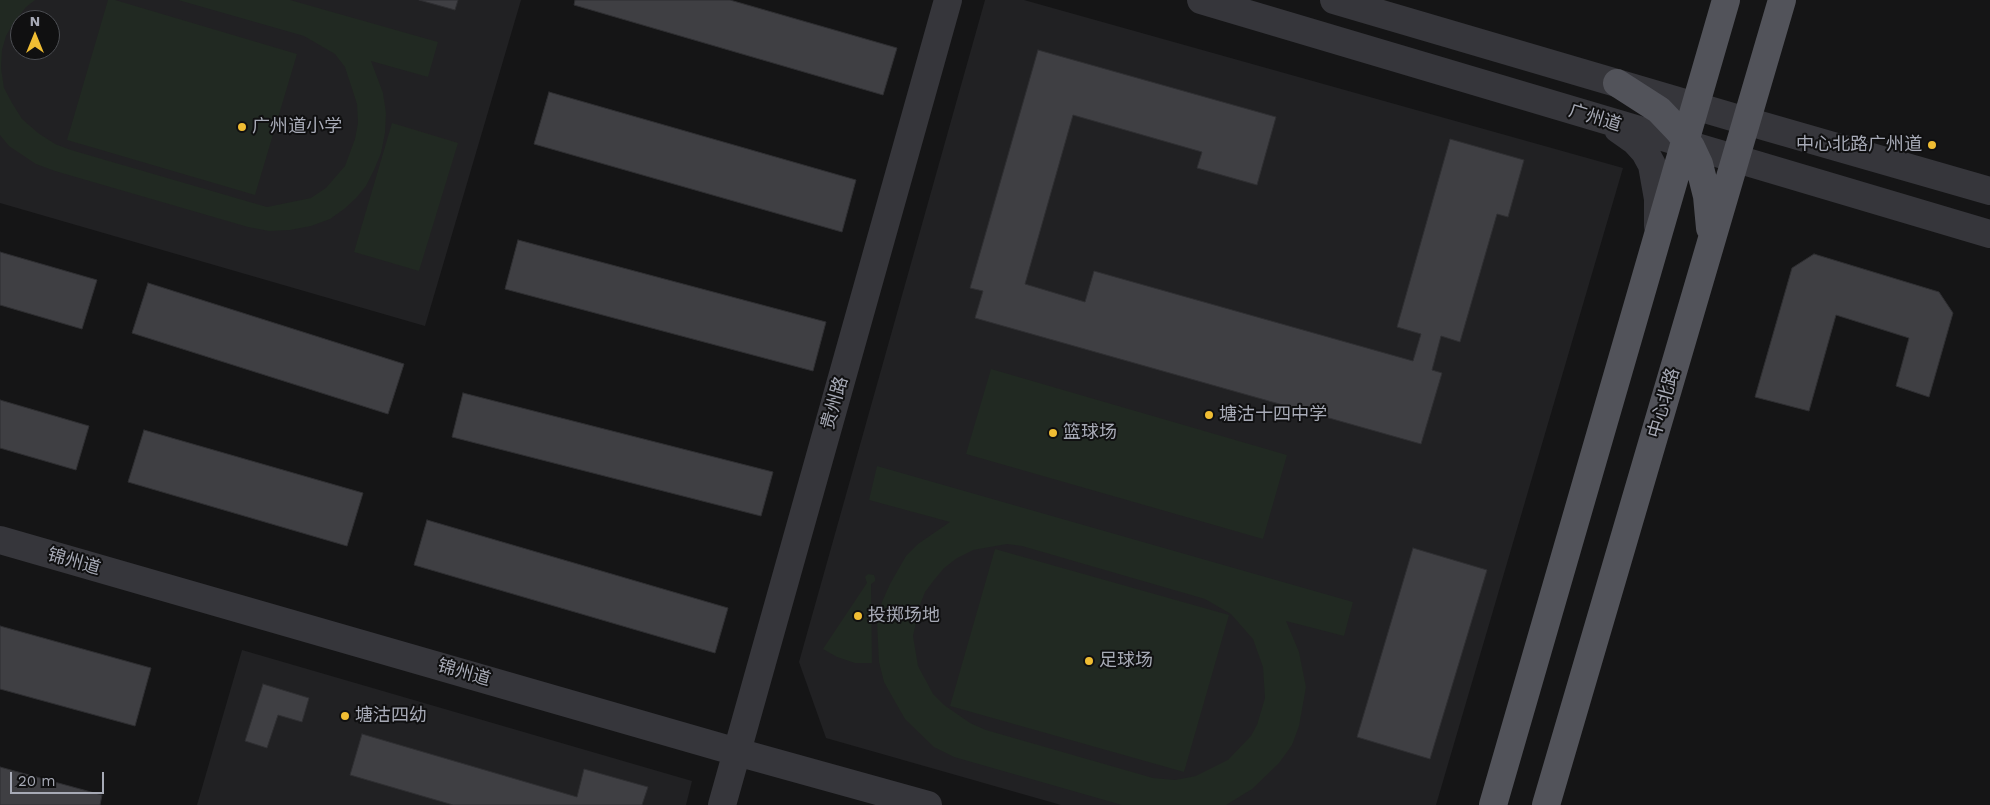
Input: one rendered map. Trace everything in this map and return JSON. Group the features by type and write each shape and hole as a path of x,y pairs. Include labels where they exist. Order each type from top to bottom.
{"main road":[{"path":"1493,805 1657,239 1687,143 1695,106 1726,0"},
{"name":"中心北路","path":"1546,805 1782,0"},
{"path":"1617,83 1660,110 1687,143 1699,164 1707,196 1710,224 1708,252"}],"street":[{"name":"贵州路","path":"722,805 948,0"},
{"name":"广州道","path":"1200,0 1606,122 1687,143 1735,159 1990,234"},
{"path":"1334,0 1990,191"},
{"path":"1606,122 1635,141 1645,152 1652,165 1658,199 1657,239"},
{"name":"锦州道","path":"0,540 928,805"}],"shaded area":[{"name":"广州道小学","path":"0,0 521,0 425,326 0,203"},
{"path":"0,0 35,0 24,10 10,10 10,29 2,50 1,68 4,88 12,103 22,119 38,133 55,144 71,150 267,207 311,198 326,188 345,166 355,139 358,123 357,104 345,67 335,54 304,36 178,0 290,0 438,42 428,77 371,61 383,93 386,113 381,153 366,186 356,198 330,219 311,226 269,231 248,227 55,171 36,164 9,146 0,135"},
{"path":"108,0 115,0 297,54 255,195 67,140"},
{"name":"塘沽十四中学","path":"985,0 1024,0 1623,168 1436,805 1061,805 826,738 799,662"},
{"path":"392,123 458,143 419,271 354,252"},
{"path":"991,369 1287,455 1263,539 966,454"},
{"path":"877,466 1353,602 1344,636 1286,621 1299,652 1306,687 1299,726 1292,745 1279,763 1252,789 1226,805 1122,805 954,757 934,747 905,719 884,682 879,662 877,621 882,602 890,584 906,556 918,544 950,522 869,500","holes":["1007,544 1022,546 1205,599 1231,614 1253,639 1263,667 1265,698 1257,725 1251,736 1228,760 1196,776 1175,780 1153,778 986,730 970,723 944,705 933,694 918,666 913,636 925,592 944,568 957,558 973,550"]},
{"name":"足球场","path":"995,549 1229,615 1184,772 950,706"},
{"name":"投掷场地","path":"868,574 874,575 875,578 875,581 871,584 872,663 855,663 837,657 823,649 867,583 865,577"},
{"name":"塘沽四幼","path":"242,650 692,781 686,805 197,805"}],"building":[{"path":"419,0 458,0 455,10"},
{"path":"575,0 730,0 897,48 883,95 574,5"},
{"path":"1038,50 1276,117 1257,185 1197,168 1202,152 1073,115 1025,284 1085,302 1094,271 1413,361 1421,334 1397,327 1450,139 1524,160 1508,217 1497,214 1460,342 1441,336 1432,370 1442,373 1421,444 975,318 983,291 970,288"},
{"path":"549,92 856,180 842,232 534,144"},
{"path":"518,240 826,322 813,371 505,289"},
{"path":"0,252 97,280 82,329 0,305"},
{"path":"1814,254 1939,292 1953,313 1929,397 1896,386 1909,338 1836,315 1809,411 1755,397 1792,268"},
{"path":"148,283 404,364 388,414 132,333"},
{"path":"463,393 773,472 761,516 452,437"},
{"path":"0,400 89,426 76,470 0,448"},
{"path":"144,430 363,493 347,546 128,482"},
{"path":"427,520 728,608 715,653 414,565"},
{"path":"1413,548 1487,570 1430,759 1357,737"},
{"path":"0,626 151,668 135,726 0,689"},
{"path":"263,684 309,698 302,722 278,715 267,748 245,741"},
{"path":"362,734 577,797 584,769 648,787 642,805 453,805 350,775"},
{"path":"0,767 102,795 100,805 0,805"}],"place":[{"name":"广州道小学","path":"242,127"},
{"name":"中心北路广州道","path":"1932,145"},
{"name":"塘沽十四中学","path":"1209,415"},
{"name":"篮球场","path":"1053,433"},
{"name":"投掷场地","path":"858,616"},
{"name":"足球场","path":"1089,661"},
{"name":"塘沽四幼","path":"345,716"}]}
